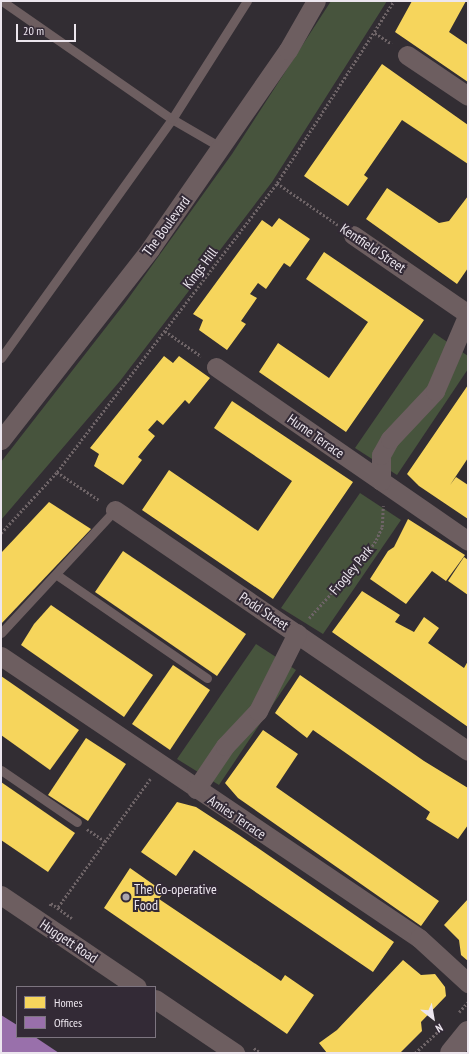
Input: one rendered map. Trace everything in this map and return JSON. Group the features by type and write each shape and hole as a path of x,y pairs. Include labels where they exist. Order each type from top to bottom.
{"street":[{"name":"The Boulevard","path":"1,440 150,249 222,148 288,50 316,1"},
{"path":"407,55 468,96"},
{"name":"Kentfield Street","path":"353,235 468,314"},
{"path":"381,481 381,455 390,439 435,391 468,314"},
{"name":"Hume Terrace","path":"216,367 468,541"},
{"name":"Podd Street","path":"115,510 468,751"},
{"path":"196,789 225,746 258,711 297,633"},
{"name":"Amies Terrace","path":"1,656 159,765 419,938 468,983"},
{"name":"Huggett Road","path":"1,895 136,986"},
{"path":"156,1000 235,1053"},
{"path":"451,1053 461,1024"}],"lane":[{"path":"2,1 172,119 222,148"},
{"path":"1,358 172,119 247,1"},
{"path":"1,633 57,575 115,510"},
{"path":"57,575 207,678"},
{"path":"1,770 77,822"}],"path":[{"name":"Kings Hill","path":"1,533 57,472 277,183 394,1"},
{"name":"Kentfield Street","path":"277,183 353,235"},
{"path":"165,331 216,367"},
{"path":"57,472 115,510"},
{"name":"Frogley Park","path":"297,633 365,556 376,540 383,520 381,481"},
{"path":"58,907 159,765"},
{"path":"77,822 105,841"},
{"path":"461,1024 468,1002"},
{"path":"415,1053 449,1022"}],"green space":[{"path":"331,1 387,1 272,182 120,381 1,520 1,462 125,303 232,154"},
{"path":"434,333 468,356 468,369 397,475 355,448"},
{"path":"360,493 401,520 323,634 281,608"},
{"path":"256,644 296,670 219,785 177,759"}],"building: Homes":[{"path":"412,1 466,1 449,32 468,45 468,82 395,32"},
{"path":"382,64 468,125 468,164 402,120 364,175 368,178 348,206 304,176"},
{"path":"387,188 439,223 449,221 468,196 468,268 457,284 366,219"},
{"path":"279,218 310,239 290,267 284,263 266,289 258,283 250,294 257,298 241,321 246,324 227,350 199,330 203,320 193,314 262,220 272,227"},
{"path":"324,252 424,320 346,432 259,372 278,343 329,378 368,322 306,279"},
{"path":"164,356 173,363 179,356 210,378 189,404 185,400 163,425 157,420 148,430 155,436 138,457 142,460 123,485 94,466 99,454 90,448"},
{"path":"468,385 468,458 450,485 456,477 468,485 468,519 419,486 407,474"},
{"path":"232,401 353,482 273,599 142,510 169,470 258,531 292,481 214,428"},
{"path":"49,502 91,529 1,624 1,553"},
{"path":"408,519 465,555 446,581 432,571 406,604 370,579 388,551 394,547"},
{"path":"123,551 246,634 217,676 95,592"},
{"path":"464,557 468,560 468,595 448,581"},
{"path":"362,591 400,615 395,622 414,632 424,617 439,628 428,643 464,668 468,661 468,727 332,632"},
{"path":"51,605 153,675 124,717 21,645 34,624"},
{"path":"173,665 210,690 170,750 132,724"},
{"path":"300,675 424,761 468,788 468,825 458,839 426,819 430,812 313,730 307,738 275,713"},
{"path":"1,676 79,730 50,770 1,735"},
{"path":"263,730 298,754 276,787 439,901 421,926 238,798 225,783"},
{"path":"86,738 126,764 88,821 48,795"},
{"path":"1,782 75,833 48,872 1,840"},
{"path":"177,802 196,807 394,942 373,972 194,850 176,876 141,852"},
{"path":"130,868 164,892 159,899 281,981 285,975 314,995 287,1034 104,908"},
{"path":"468,899 468,961 461,955 459,940 444,925"},
{"path":"403,960 421,975 435,974 445,987 446,996 421,1022 422,1031 400,1053 327,1053 319,1043 337,1030"}],"building: Offices":[{"path":"1,1015 16,1024 16,1038 36,1038 59,1053 1,1053"}],"place":[{"name":"The Co-operative Food","path":"126,897"}]}
